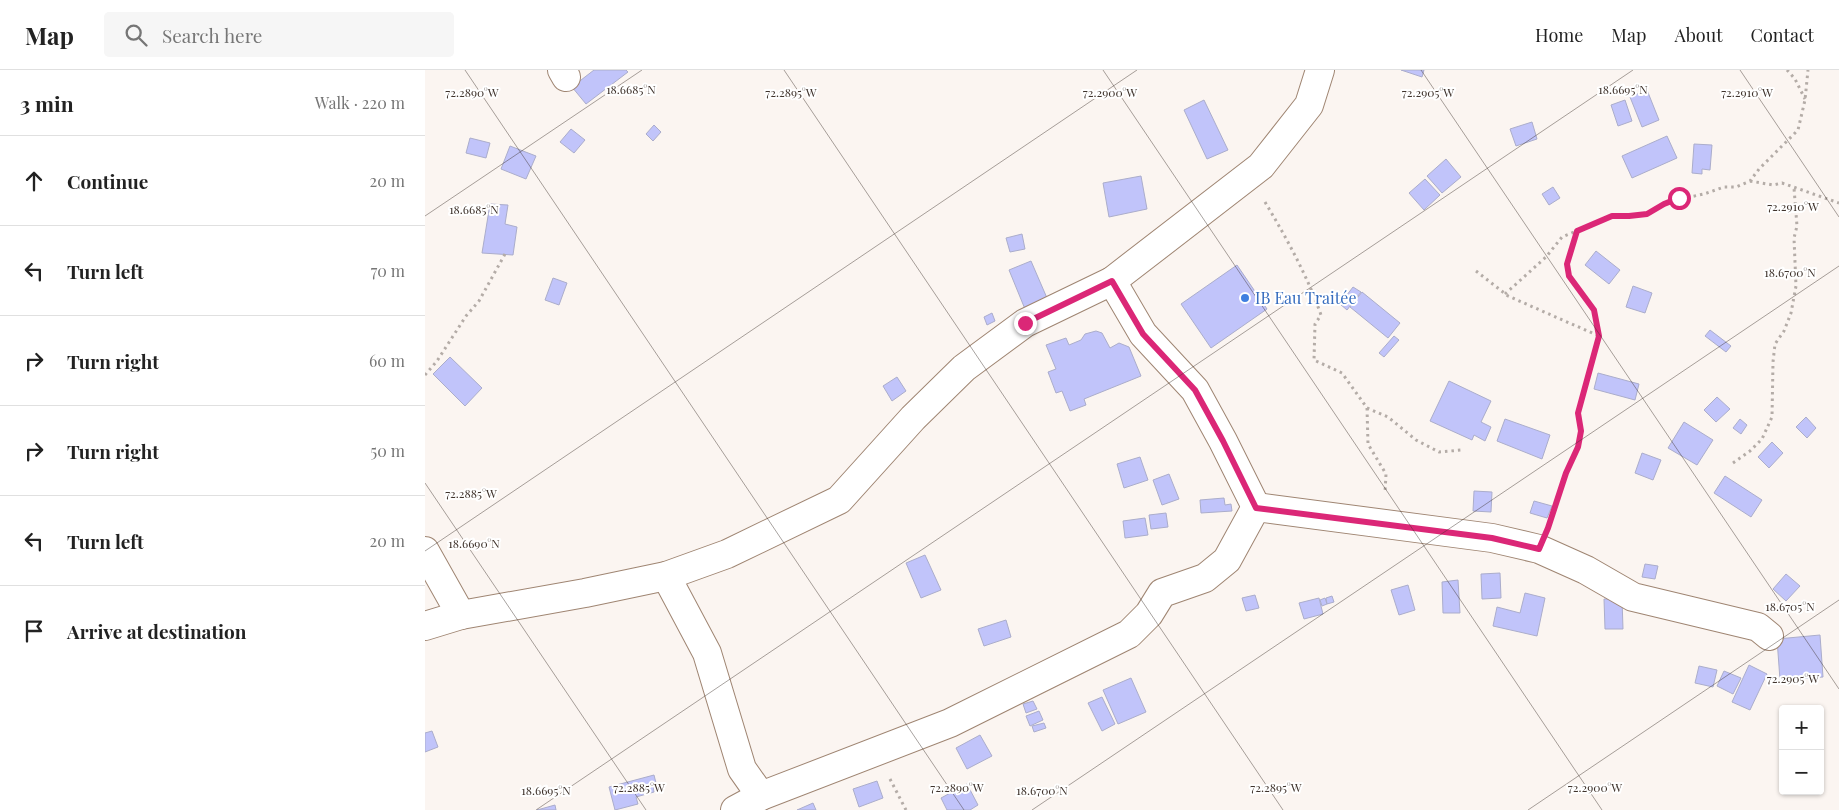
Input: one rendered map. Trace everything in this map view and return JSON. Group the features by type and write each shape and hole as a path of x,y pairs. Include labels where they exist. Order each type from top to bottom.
{"street":[{"path":"425,626 461,615 585,593 666,576 727,554 839,500 913,418 964,368 1025,323 1112,281 1250,176 1261,166 1309,106 1319,70"},
{"path":"1112,281 1143,334 1195,390 1256,508"},
{"path":"1256,508 1492,538 1539,549 1586,570 1633,597 1758,626 1769,636"},
{"path":"735,810 761,796 950,723 1129,634 1149,614 1162,592 1205,578 1227,560 1256,508"},
{"path":"425,551 461,615"},
{"path":"666,576 707,653 742,769 761,796"}],"path":[{"path":"1787,70 1795,79 1805,100"},
{"path":"1751,181 1759,168 1798,130 1805,100 1808,70"},
{"path":"1250,176 1292,247 1311,286 1321,315 1315,324 1314,360 1341,373 1367,408 1388,417 1416,440 1439,452 1461,450"},
{"path":"1505,294 1546,257 1562,237 1612,216 1647,214 1679,198 1736,187 1751,181 1773,185 1782,183 1839,204"},
{"path":"1733,462 1750,451 1762,439 1772,418 1775,344 1784,331 1791,313 1796,286 1793,238 1797,226 1794,188"},
{"path":"1539,549 1566,473 1578,447 1581,431 1578,413 1599,336 1594,310 1569,276 1567,264 1577,231"},
{"path":"425,375 437,361 466,316 479,301 505,254"},
{"path":"1476,272 1505,294 1599,336"},
{"path":"1367,408 1368,444 1386,474 1384,496 1375,523"}],"building":[{"path":"594,70 626,70 628,72 586,104 572,87"},
{"path":"1401,70 1424,70 1422,77"},
{"path":"1647,90 1659,120 1642,127 1630,97"},
{"path":"1204,100 1228,150 1207,159 1184,110"},
{"path":"1625,100 1632,121 1618,126 1611,105"},
{"path":"1532,122 1537,139 1516,146 1510,129"},
{"path":"654,125 661,132 653,141 646,134"},
{"path":"571,129 585,140 574,153 560,142"},
{"path":"1667,136 1677,158 1632,178 1622,156"},
{"path":"470,138 490,143 486,158 466,153"},
{"path":"1694,144 1712,145 1710,170 1702,169 1702,174 1692,173"},
{"path":"510,146 536,156 526,179 501,169"},
{"path":"1446,159 1461,177 1442,193 1427,176"},
{"path":"1141,176 1147,209 1109,217 1103,183"},
{"path":"1425,179 1440,195 1424,210 1409,193"},
{"path":"1553,187 1560,198 1549,205 1542,194"},
{"path":"490,204 508,205 505,224 517,227 513,255 482,253"},
{"path":"1022,234 1025,249 1010,252 1006,238"},
{"path":"1596,251 1620,270 1609,284 1585,265"},
{"path":"1031,261 1050,305 1027,314 1009,270"},
{"path":"1237,265 1267,309 1211,348 1181,304"},
{"path":"553,278 567,283 559,305 545,300"},
{"path":"1633,286 1652,293 1645,313 1626,307"},
{"path":"1353,287 1361,292 1347,310 1340,304"},
{"path":"1362,292 1400,323 1388,338 1350,307"},
{"path":"992,313 995,321 987,325 984,317"},
{"path":"1710,330 1731,346 1726,352 1705,336"},
{"path":"1096,331 1102,333 1110,348 1119,343 1129,347 1141,376 1084,399 1086,405 1070,411 1062,391 1056,393 1048,372 1056,369 1046,345 1066,338 1069,345 1081,340 1085,334"},
{"path":"1394,336 1399,340 1384,357 1379,353"},
{"path":"450,357 482,388 465,406 433,374"},
{"path":"1598,373 1639,384 1635,400 1594,389"},
{"path":"897,377 906,391 892,401 883,386"},
{"path":"1449,381 1491,401 1481,422 1491,427 1485,441 1474,435 1472,440 1430,421"},
{"path":"1717,397 1730,409 1716,422 1704,410"},
{"path":"1806,417 1816,428 1807,438 1796,427"},
{"path":"1505,419 1550,435 1542,459 1497,441"},
{"path":"1740,419 1747,425 1741,434 1733,428"},
{"path":"1684,422 1713,440 1697,465 1668,448"},
{"path":"1772,442 1783,453 1769,468 1758,457"},
{"path":"1642,453 1661,460 1653,480 1635,473"},
{"path":"1140,457 1148,480 1124,488 1117,464"},
{"path":"1169,474 1179,499 1162,505 1153,480"},
{"path":"1725,476 1762,500 1751,517 1714,493"},
{"path":"1474,491 1492,492 1491,512 1473,511"},
{"path":"1224,498 1225,505 1231,504 1232,511 1201,513 1200,500"},
{"path":"1534,501 1552,506 1547,518 1530,513"},
{"path":"1166,513 1168,527 1151,529 1149,515"},
{"path":"1145,518 1148,535 1125,538 1123,521"},
{"path":"925,555 941,590 921,598 906,563"},
{"path":"1645,564 1658,566 1655,579 1642,577"},
{"path":"1500,573 1501,598 1482,599 1481,574"},
{"path":"1786,574 1800,586 1786,601 1773,589"},
{"path":"1458,580 1460,613 1443,613 1442,582"},
{"path":"1408,585 1415,610 1399,615 1391,590"},
{"path":"1525,593 1545,598 1537,636 1493,626 1497,607 1520,613"},
{"path":"1255,595 1259,608 1246,611 1242,598"},
{"path":"1332,596 1334,602 1327,604 1326,598"},
{"path":"1319,598 1323,614 1304,619 1299,603"},
{"path":"1325,598 1327,604 1322,606 1320,600"},
{"path":"1604,599 1622,599 1623,629 1605,629"},
{"path":"1006,620 1011,637 984,646 978,629"},
{"path":"1820,635 1823,677 1780,680 1777,639"},
{"path":"1749,665 1767,674 1750,710 1732,702"},
{"path":"1699,666 1717,670 1713,687 1695,683"},
{"path":"1724,671 1741,678 1733,694 1717,686"},
{"path":"1131,678 1146,712 1118,724 1103,690"},
{"path":"1102,697 1115,724 1102,731 1088,703"},
{"path":"1033,701 1037,709 1026,713 1023,704"},
{"path":"1039,711 1043,720 1030,726 1026,716"},
{"path":"1044,723 1046,728 1034,732 1032,726"},
{"path":"432,731 438,747 425,752 425,733"},
{"path":"980,735 992,756 967,769 956,748"},
{"path":"654,775 656,783 653,784 654,792 636,797 638,804 615,810 609,787"},
{"path":"877,781 883,798 859,807 853,789"},
{"path":"967,784 978,805 970,810 947,810 941,798"},
{"path":"813,803 816,810 797,810"},
{"path":"555,805 556,810 537,810"}],"place":[{"name":"IB Eau Traitée","path":"1245,298"}],"route":[{"path":"1025,323 1112,281 1143,334 1195,390 1256,508 1492,538 1539,549 1558,500 1566,473 1578,447 1581,431 1578,413 1599,336 1594,310 1569,276 1567,264 1577,231 1612,216 1647,214 1679,198"}]}
